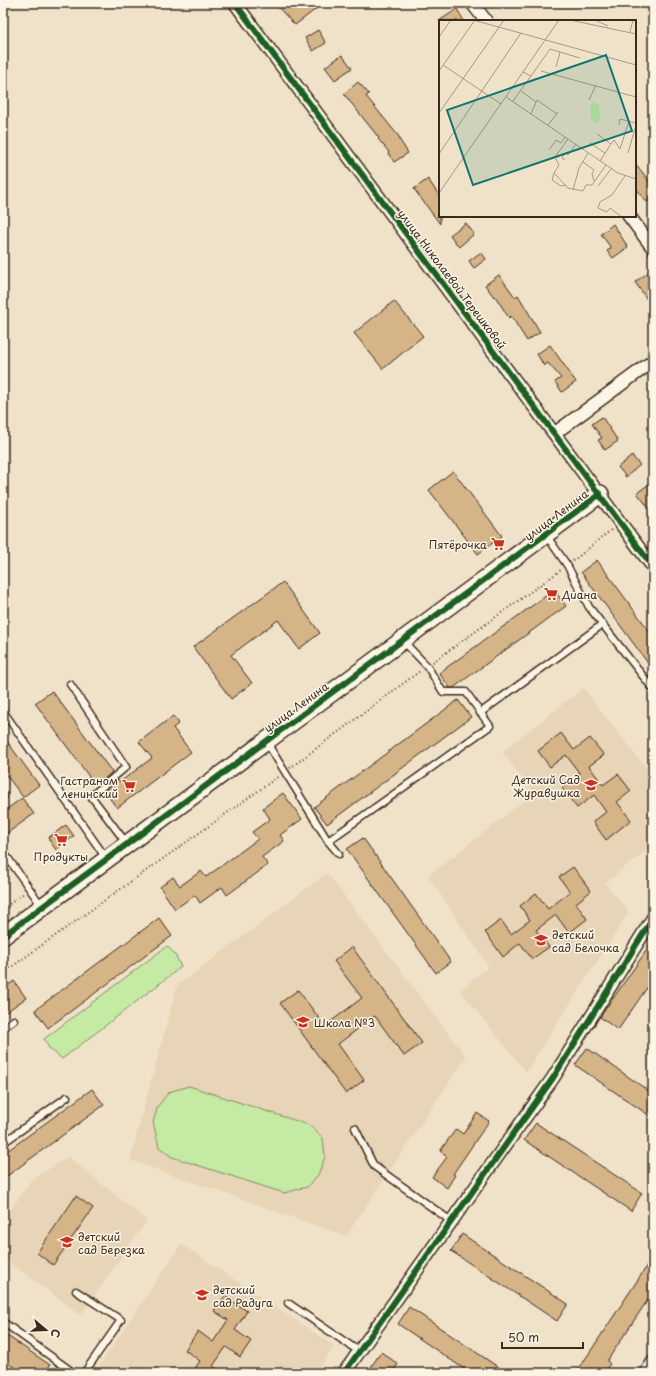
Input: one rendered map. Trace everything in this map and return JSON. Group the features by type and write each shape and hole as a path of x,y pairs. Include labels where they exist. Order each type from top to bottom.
{"street":[{"name":"улица Николаевой Терешковой","path":"235,3 653,567"},
{"path":"472,3 485,20"},
{"path":"630,217 653,248"},
{"path":"555,433 653,361"},
{"name":"улица Ленина","path":"3,936 600,494"},
{"path":"344,1373 553,1078 653,918"},
{"path":"646,1373 653,1362"}],"lane":[{"path":"546,535 567,565 589,607 653,688"},
{"path":"480,713 603,624"},
{"path":"328,841 490,726 466,692 443,692 427,666 402,640"},
{"path":"70,684 126,767 91,796 127,844"},
{"path":"3,711 107,859"},
{"path":"266,741 328,841 338,854"},
{"path":"3,851 42,907"},
{"path":"3,1028 14,1020"},
{"path":"3,1143 67,1097"},
{"path":"355,1128 374,1166 451,1221"},
{"path":"76,1291 120,1320 84,1373"},
{"path":"288,1303 360,1352"},
{"path":"3,1322 74,1373"}],"path":[{"path":"3,973 286,772 427,666 567,565 620,523"},
{"path":"3,910 30,889"}],"shaded area":[{"name":"детский сад Белочка","path":"583,688 653,777 653,845 605,883 629,912 526,1072 460,990 489,967 428,876 534,793 502,752"},
{"name":"Школа №3","path":"327,873 466,1057 346,1236 130,1160 177,986"},
{"name":"детский сад Березка","path":"68,1157 147,1220 81,1315 3,1258 3,1221 31,1180"},
{"name":"детский сад Радуга","path":"181,1244 334,1346 316,1373 105,1373 98,1368"}],"green space":[{"path":"167,946 175,954 181,967 62,1059 49,1048 44,1039"},
{"path":"189,1086 309,1125 323,1138 325,1157 318,1175 307,1187 284,1193 172,1157 159,1147 153,1122 158,1106 169,1092"}],"building":[{"path":"274,3 311,3 316,9 295,25"},
{"path":"457,9 463,20 440,20"},
{"path":"318,30 326,43 313,51 305,38"},
{"path":"342,55 352,68 335,80 325,67"},
{"path":"358,82 369,94 366,96 400,138 399,139 408,153 394,162 388,153 389,152 378,139 379,138 344,94"},
{"path":"636,164 653,186 653,197 647,202 636,188"},
{"path":"428,179 439,196 440,224 414,189"},
{"path":"466,223 474,234 459,247 450,235"},
{"path":"613,224 628,247 613,258 607,251 611,248 601,234"},
{"path":"481,252 486,259 474,268 469,261"},
{"path":"649,272 653,278 653,308 635,282"},
{"path":"499,275 515,297 518,295 540,332 527,341 511,316 509,318 495,296 494,297 485,285"},
{"path":"394,301 423,336 383,369 354,333"},
{"path":"550,345 576,382 562,392 555,382 561,378 548,363 544,366 537,354"},
{"path":"602,417 618,441 605,450 598,440 602,438 592,424"},
{"path":"632,456 640,465 626,477 618,467"},
{"path":"453,471 502,536 478,554 429,490"},
{"path":"653,481 653,513 637,493"},
{"path":"597,560 653,636 653,670 581,572"},
{"path":"283,582 320,633 299,649 278,620 231,655 252,683 231,699 193,647"},
{"path":"554,590 566,606 453,688 450,688 439,673"},
{"path":"52,691 112,772 99,784 96,780 93,782 35,703"},
{"path":"458,700 471,717 327,824 314,807"},
{"path":"173,716 179,723 173,728 191,752 117,808 104,791 118,780 120,782 152,758 139,742"},
{"path":"561,733 574,750 590,738 604,755 589,766 603,785 618,774 631,791 617,802 631,820 606,840 593,822 606,812 594,795 577,808 562,788 580,774 566,755 550,767 538,751"},
{"path":"3,736 39,785 23,797 3,771"},
{"path":"283,793 302,819 280,835 284,841 262,857 268,865 227,895 222,887 200,903 195,895 175,909 160,887 173,877 180,886 201,871 206,877 258,839 252,832 270,819 263,808"},
{"path":"22,798 34,814 6,834 3,830 3,812"},
{"path":"66,825 74,836 56,850 48,838"},
{"path":"363,838 451,962 436,973 347,849"},
{"path":"573,867 591,891 576,903 587,919 569,933 556,915 536,930 549,947 532,959 520,943 503,957 485,932 501,920 511,934 530,920 520,906 536,893 548,909 570,892 559,877"},
{"path":"159,918 172,936 48,1028 35,1010"},
{"path":"653,941 653,979 618,1030 600,1017"},
{"path":"352,947 422,1043 404,1056 375,1016 338,1044 364,1080 346,1094 280,1003 298,990 325,1026 362,998 334,961"},
{"path":"14,981 26,998 3,1014 3,989"},
{"path":"587,1048 653,1094 653,1118 575,1065"},
{"path":"92,1089 104,1105 3,1179 3,1154"},
{"path":"477,1113 489,1121 453,1174 455,1175 447,1188 432,1177 447,1157 440,1151 456,1129 463,1134"},
{"path":"536,1123 642,1193 631,1211 524,1140"},
{"path":"76,1196 93,1208 53,1265 37,1253"},
{"path":"462,1234 568,1304 557,1321 451,1251"},
{"path":"653,1257 653,1292 607,1361 610,1364 603,1373 576,1373"},
{"path":"225,1296 247,1311 235,1330 251,1341 240,1357 226,1347 213,1366 223,1373 192,1373 200,1361 185,1350 198,1331 213,1342 228,1320 214,1311"},
{"path":"409,1307 507,1373 470,1373 398,1324"},
{"path":"3,1333 50,1365 45,1373 23,1373 3,1360"},
{"path":"381,1352 398,1364 392,1373 367,1373"}],"cycle path":[{"path":"235,3 653,567"},
{"path":"3,936 600,494"},
{"path":"344,1373 553,1078 653,918"}],"place":[{"name":"Пятёрочка","path":"498,544"},
{"name":"Диана","path":"551,594"},
{"name":"Детский Сад Журавушка","path":"591,785"},
{"name":"Гастраном ленинский","path":"129,786"},
{"name":"Продукты","path":"61,840"},
{"name":"детский сад Белочка","path":"541,940"},
{"name":"Школа №3","path":"303,1022"},
{"name":"детский сад Березка","path":"67,1242"},
{"name":"детский сад Радуга","path":"202,1295"}]}
